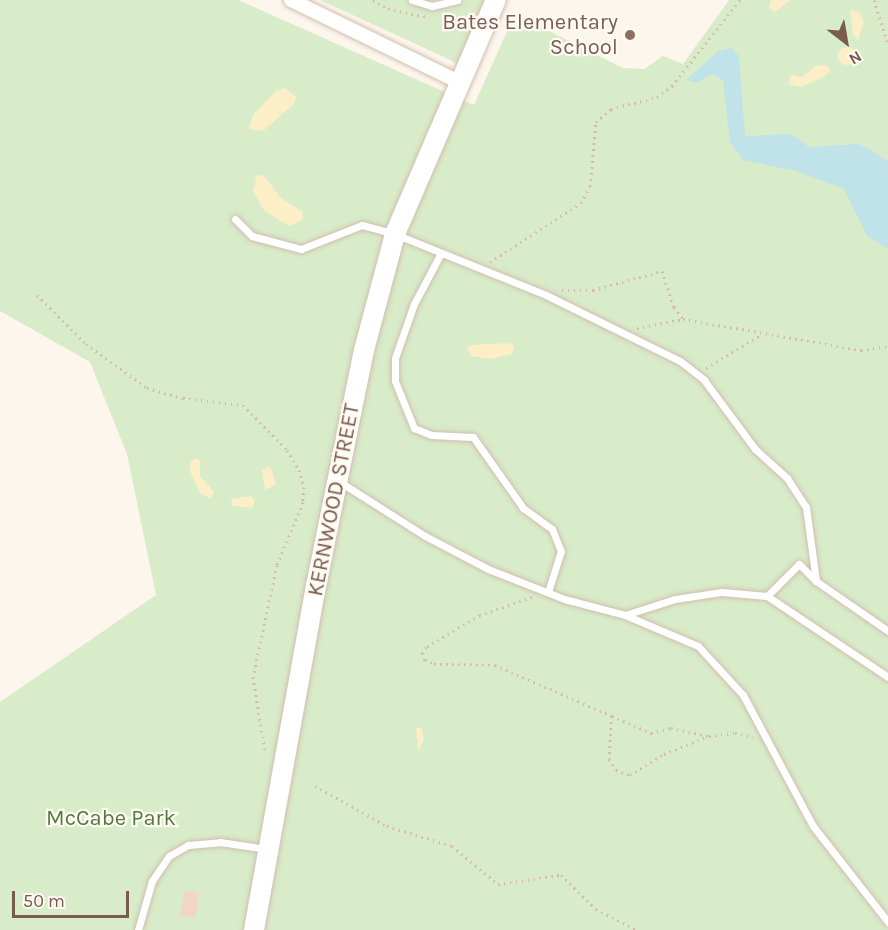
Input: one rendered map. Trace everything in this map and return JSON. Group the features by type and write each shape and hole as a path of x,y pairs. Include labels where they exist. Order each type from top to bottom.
{"main road":[{"name":"KERNWOOD STREET","path":"254,930 364,350 395,234 496,0"}],"street":[{"path":"291,0 459,82"}],"lane":[{"path":"412,0 432,6 457,0"},
{"path":"235,219 252,236 301,249 362,225 395,234 536,291 623,330 680,361 704,380 755,448 787,477 806,507 816,581"},
{"path":"441,253 414,304 395,358 395,381 414,428 431,435 473,437 523,508 552,529 561,551 548,592"},
{"path":"338,480 436,542 488,569 548,592 624,615 698,646 743,694 813,826 888,922"},
{"path":"767,596 799,564 816,581 888,632"},
{"path":"624,615 675,598 722,592 767,596 888,677"},
{"path":"138,930 152,881 169,856 188,845 220,842 269,850"}],"path":[{"path":"483,265 581,203 590,186 596,122 611,109 657,97 672,86 740,0"},
{"path":"874,0 888,44"},
{"path":"536,291 593,290 662,271 674,307 683,319"},
{"path":"37,295 86,344 147,388 183,398 243,405 287,450 299,470 303,502 277,565 253,677 265,752"},
{"path":"623,330 683,319 760,335 790,336 861,350 888,346"},
{"path":"704,380 706,367 760,335"},
{"path":"548,592 480,615 426,647 422,653 425,660 434,664 495,665 651,733 671,728 709,736"},
{"path":"612,716 609,759 616,770 630,775 664,754 709,736 735,733 767,740"},
{"path":"315,786 387,826 452,846 498,884 561,875 596,909 637,930"}],"green space":[{"name":"McCabe Park","path":"0,0 238,0 474,105 515,14 623,68 644,69 663,56 683,64 729,0 888,0 888,930 0,930 0,702 156,595 127,454 90,362 0,311"},
{"path":"320,0 488,0 459,64"}],"sand":[{"path":"771,0 790,0 775,12 769,7"},
{"path":"850,10 860,13 864,21 858,40 853,35"},
{"path":"847,47 853,50 856,56 853,62 847,65 841,62 838,56 841,50"},
{"path":"827,65 830,71 825,76 801,87 788,84 791,75 802,77 816,66"},
{"path":"285,88 296,97 294,104 263,131 249,129 253,115 276,91"},
{"path":"257,175 264,176 281,198 303,212 302,220 289,226 265,211 253,192"},
{"path":"508,343 514,346 512,354 490,359 471,356 467,349 472,345"},
{"path":"196,458 200,461 200,476 214,492 211,499 200,493 190,471 190,462"},
{"path":"270,466 276,484 265,490 262,471"},
{"path":"251,496 255,501 252,508 231,505 232,499"},
{"path":"416,727 422,729 424,740 418,750"}],"water":[{"path":"731,48 739,56 745,136 791,134 809,147 860,144 888,161 888,249 867,236 844,189 796,171 743,160 730,142 723,80 713,74 696,83 686,80 718,51"}],"building":[{"path":"185,891 199,893 195,918 180,915"}],"place":[{"name":"Bates Elementary School","path":"630,35"}]}
